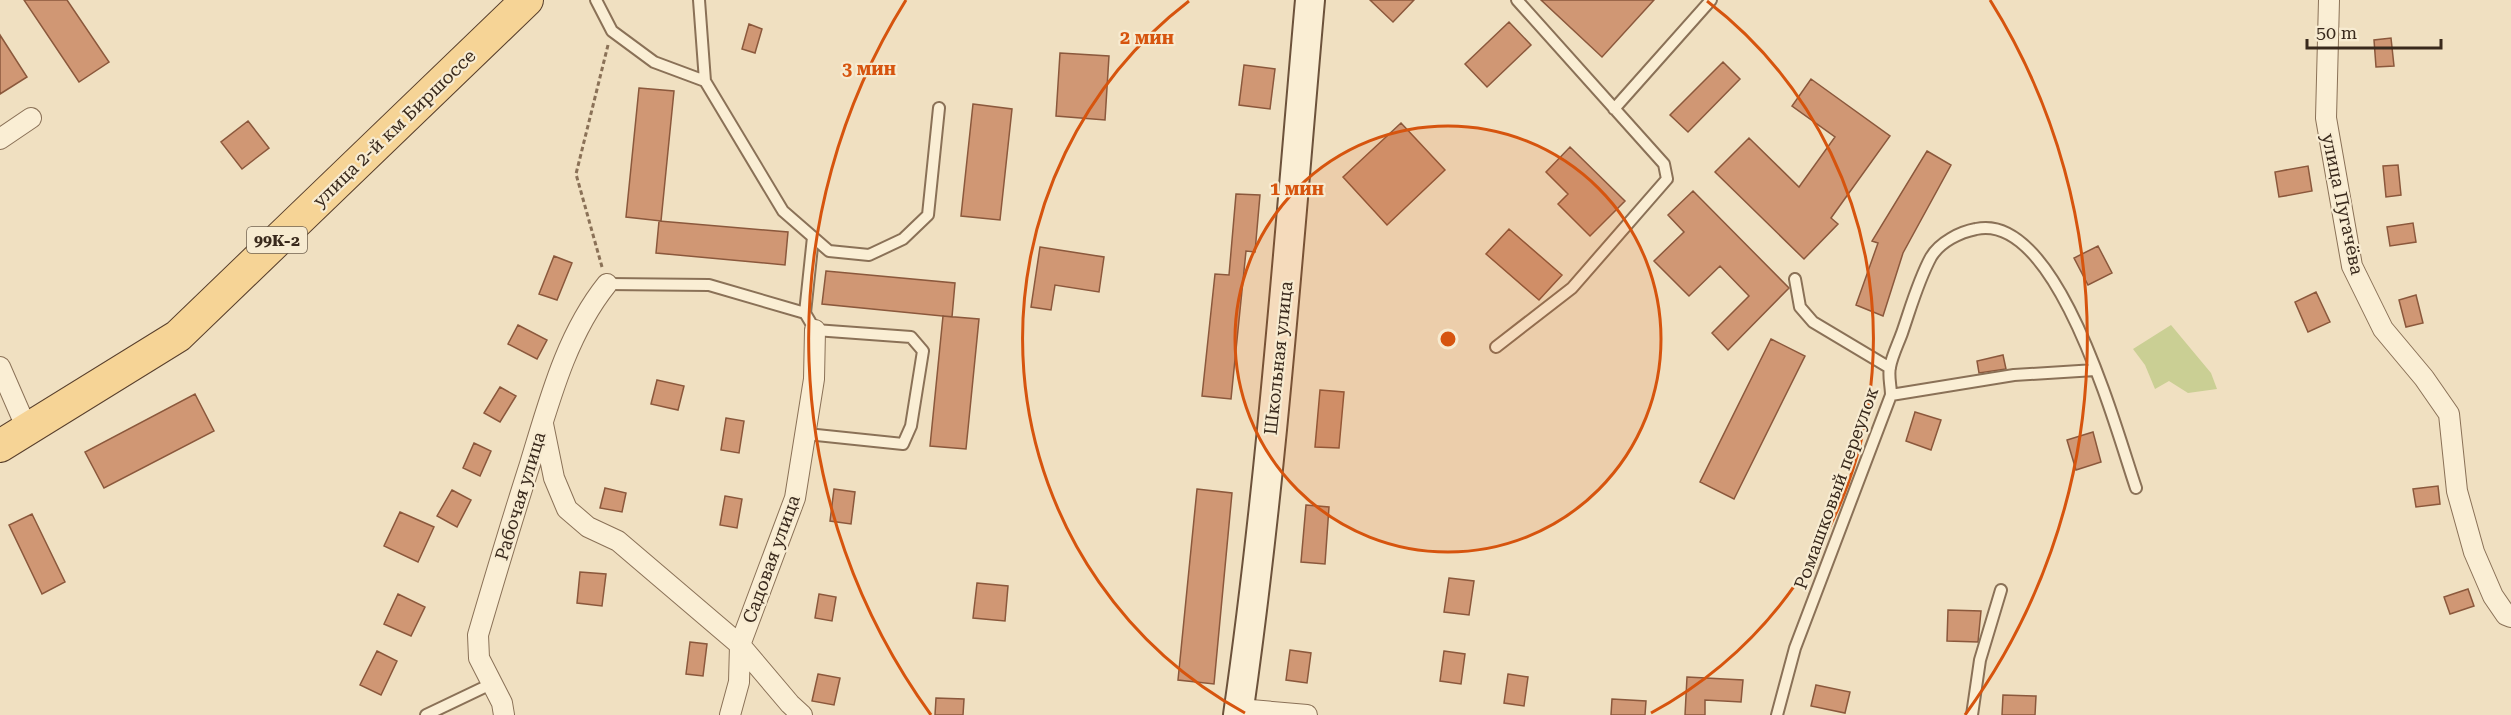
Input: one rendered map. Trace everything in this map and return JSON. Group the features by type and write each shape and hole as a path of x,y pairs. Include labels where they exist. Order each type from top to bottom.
{"main road":[{"name":"улица 2-й км Биршоссе","path":"0,446 178,336 527,0"},
{"name":"Школьная улица","path":"1238,712 1267,462 1310,0"}],"street":[{"name":"улица Пугачёва","path":"2329,0 2326,118 2352,266 2383,329 2424,378 2449,414 2457,491 2474,552 2493,596 2506,615 2511,617"},
{"path":"0,139 31,118"},
{"name":"Рабочая улица","path":"504,715 502,703 479,658 478,635 543,421 568,348 589,306 607,284"},
{"name":"Садовая улица","path":"730,715 738,682 740,645 795,498 814,379 810,321"},
{"path":"0,367 27,429"},
{"path":"543,421 554,478 567,509 588,527 618,541 740,645 789,704 802,715"},
{"path":"1238,712 1307,715"}],"lane":[{"path":"596,0 612,31 654,62 705,81"},
{"path":"699,0 705,81 783,211 829,251 870,255 903,239 928,215 939,108"},
{"path":"1496,347 1572,288 1667,179 1664,164 1517,0"},
{"path":"1614,109 1711,0"},
{"name":"Ромашковый переулок","path":"1777,715 1795,648 1891,395 1890,368 1922,273 1935,251 1960,232 1981,228 1996,229 2015,236 2039,258 2075,318 2136,488"},
{"path":"810,321 813,237"},
{"path":"1795,279 1800,307 1813,322 1890,368"},
{"path":"607,284 710,285 810,321 911,337 923,351 911,426 903,444 807,434"},
{"path":"1891,395 2014,375 2095,370"},
{"path":"1972,715 1980,660 2001,590"},
{"path":"426,715 491,684"}],"path":[{"path":"607,284 576,174 612,31"}],"green space":[{"path":"2171,325 2211,373 2217,389 2188,393 2169,381 2155,389 2145,365 2133,349"}],"building":[{"path":"24,0 67,0 109,62 79,82"},
{"path":"1370,0 1414,0 1393,22"},
{"path":"1541,0 1654,0 1602,57"},
{"path":"1509,22 1531,45 1487,87 1465,64"},
{"path":"749,24 762,29 755,53 742,49"},
{"path":"0,35 27,77 0,94"},
{"path":"2391,38 2394,66 2376,67 2374,40"},
{"path":"1060,53 1109,56 1105,120 1056,116"},
{"path":"1723,62 1740,79 1688,132 1670,115"},
{"path":"1244,65 1275,69 1270,109 1239,105"},
{"path":"1811,79 1890,136 1831,218 1838,224 1804,259 1715,172 1749,138 1799,187 1835,137 1792,106"},
{"path":"639,88 674,91 661,221 626,217"},
{"path":"973,104 1012,109 1000,220 961,216"},
{"path":"248,121 269,148 242,169 221,142"},
{"path":"1401,123 1445,170 1387,225 1343,177"},
{"path":"1570,147 1625,201 1590,236 1558,204 1568,194 1546,172"},
{"path":"1927,151 1951,165 1903,253 1883,316 1856,305 1878,243 1872,241"},
{"path":"2398,165 2401,195 2386,197 2383,166"},
{"path":"2308,166 2312,191 2279,197 2275,172"},
{"path":"1693,191 1789,288 1728,350 1712,333 1749,296 1720,266 1689,296 1654,261 1684,232 1668,215"},
{"path":"1236,194 1260,195 1255,252 1246,251 1231,399 1202,396 1215,274 1229,275"},
{"path":"659,221 788,232 785,265 656,253"},
{"path":"2413,223 2416,242 2390,246 2387,227"},
{"path":"1509,229 1562,275 1539,300 1486,254"},
{"path":"2098,246 2112,273 2088,285 2074,258"},
{"path":"1040,247 1104,257 1099,292 1055,285 1051,310 1031,307"},
{"path":"554,256 572,263 557,300 539,294"},
{"path":"826,271 955,283 952,317 822,304"},
{"path":"2316,292 2330,322 2308,332 2295,302"},
{"path":"2416,295 2423,323 2406,327 2399,300"},
{"path":"943,316 979,319 966,449 930,446"},
{"path":"518,325 547,340 537,359 508,344"},
{"path":"1771,339 1805,356 1734,499 1700,482"},
{"path":"2003,355 2006,369 1979,373 1977,361"},
{"path":"657,380 684,386 678,410 651,404"},
{"path":"500,387 516,396 500,422 484,413"},
{"path":"1320,390 1344,392 1339,448 1315,447"},
{"path":"195,394 214,431 104,488 85,452"},
{"path":"1915,412 1941,420 1931,450 1906,441"},
{"path":"726,418 744,421 739,453 721,450"},
{"path":"2093,432 2101,462 2076,470 2067,440"},
{"path":"474,443 491,451 480,476 463,468"},
{"path":"2438,486 2440,504 2416,507 2413,489"},
{"path":"605,488 626,493 622,512 600,508"},
{"path":"834,489 855,492 851,524 830,521"},
{"path":"1197,489 1232,493 1214,684 1178,680"},
{"path":"452,490 471,500 457,527 437,516"},
{"path":"725,496 742,499 737,528 720,525"},
{"path":"1306,505 1329,507 1325,564 1301,562"},
{"path":"400,512 434,527 418,562 384,546"},
{"path":"32,514 65,582 42,594 9,525"},
{"path":"580,572 606,574 602,606 577,603"},
{"path":"1449,578 1474,581 1469,615 1444,612"},
{"path":"977,583 1008,586 1005,621 973,618"},
{"path":"2468,589 2474,606 2450,614 2444,597"},
{"path":"398,594 425,607 411,636 384,624"},
{"path":"819,594 836,597 832,621 815,618"},
{"path":"1948,610 1981,611 1978,642 1947,641"},
{"path":"690,642 707,644 703,676 686,674"},
{"path":"1290,650 1311,653 1307,683 1286,680"},
{"path":"377,651 397,661 381,695 360,685"},
{"path":"1444,651 1465,654 1461,684 1440,681"},
{"path":"818,674 840,678 834,705 812,701"},
{"path":"1508,674 1528,677 1524,706 1504,703"},
{"path":"1687,677 1743,680 1741,702 1705,700 1705,715 1685,715"},
{"path":"1816,685 1850,692 1845,713 1811,706"},
{"path":"2003,695 2036,696 2035,715 2002,715"},
{"path":"936,698 964,699 963,715 935,715"},
{"path":"1612,699 1646,701 1645,715 1611,715"}]}
